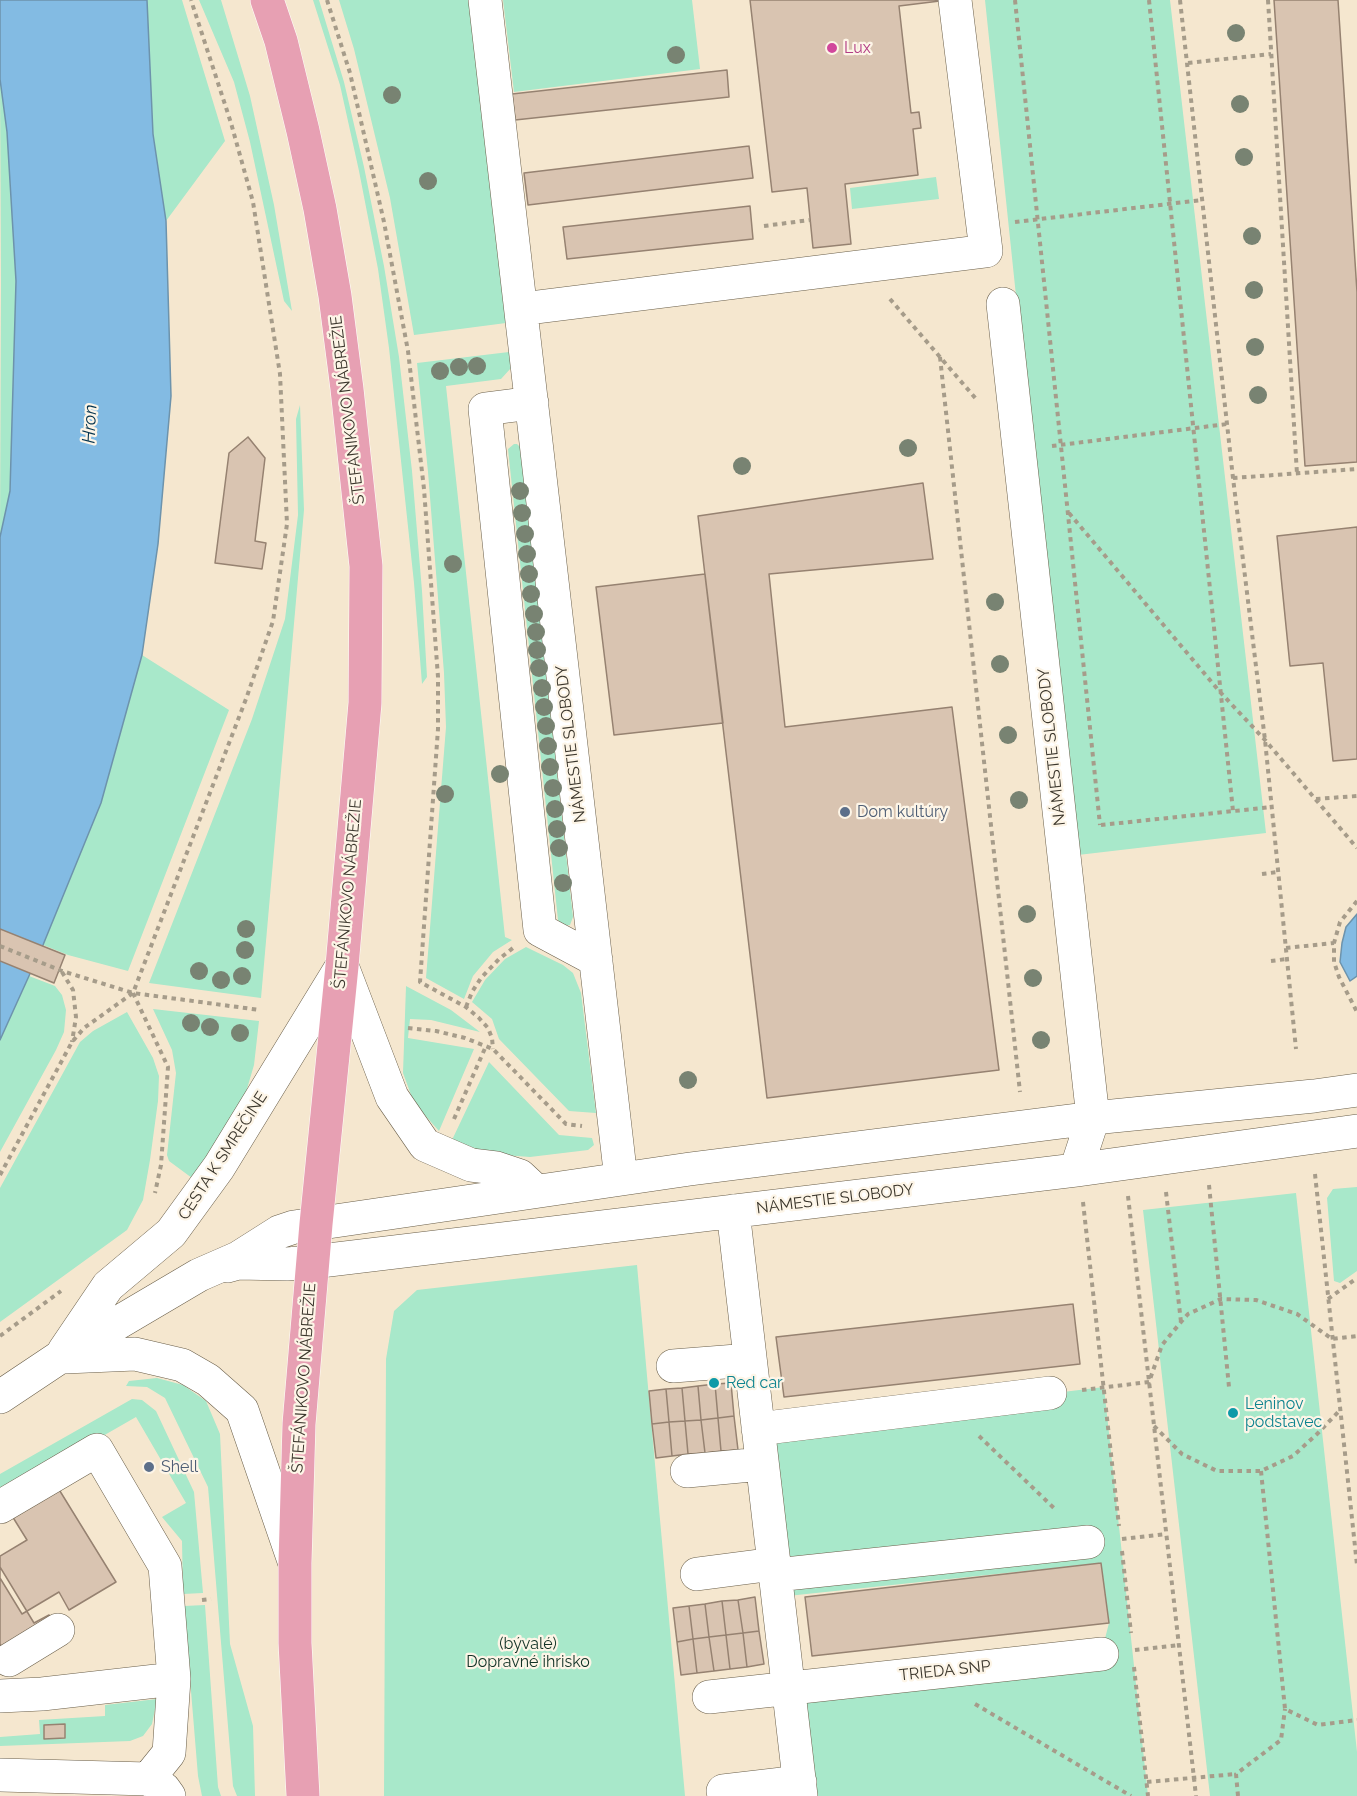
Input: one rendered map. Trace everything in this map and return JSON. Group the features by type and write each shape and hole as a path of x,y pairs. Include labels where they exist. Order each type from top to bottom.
{"main road":[{"name":"ŠTEFÁNIKOVO NÁBREŽIE","path":"267,0 284,52 320,209 347,389 366,566 365,703 342,966 312,1262 299,1424 295,1643 303,1796"}],"street":[{"name":"NÁMESTIE SLOBODY","path":"485,0 621,1179"},
{"path":"521,309 986,251 955,0"},
{"name":"NÁMESTIE SLOBODY","path":"1003,304 1093,1118"},
{"path":"532,403 485,409 540,930 596,960"},
{"path":"342,966 392,1097 425,1145 471,1165 496,1168 520,1176 536,1191"},
{"name":"CESTA K SMREČINE","path":"60,1357 108,1286 171,1233 178,1224 219,1167 342,966"},
{"path":"316,1224 621,1179 1093,1118 1302,1098 1357,1090"},
{"path":"1079,1184 1093,1118"},
{"name":"NÁMESTIE SLOBODY","path":"312,1262 733,1211 1079,1184 1357,1131"},
{"path":"723,1791 800,1789 733,1211"},
{"name":"CESTA K SMREČINE","path":"0,1397 60,1357 200,1275 238,1258 279,1232 316,1224"},
{"name":"CESTA K SMREČINE","path":"211,1270 238,1263 312,1262"},
{"path":"60,1357 135,1354 182,1365 208,1380 242,1410 295,1563"},
{"path":"673,1366 750,1360"},
{"path":"758,1429 1050,1393"},
{"path":"0,1507 97,1450 165,1566 174,1679 169,1753 159,1788 0,1775"},
{"path":"687,1471 762,1464"},
{"path":"697,1574 775,1570 1088,1542"},
{"path":"9,1660 58,1630"},
{"name":"TRIEDA SNP","path":"709,1697 1117,1652"},
{"path":"0,1696 42,1694 174,1679"}],"path":[{"path":"0,1175 72,1042 84,1028 133,993 246,699 273,621 287,524 280,374 253,202 231,123 190,0"},
{"path":"327,0 350,73 384,222 408,351 424,489 438,677 438,729 420,982 466,1007 479,1018 488,1028 493,1049"},
{"path":"1015,0 1100,825"},
{"path":"1149,0 1233,811"},
{"path":"1180,0 1233,478 1265,740 1296,1049"},
{"path":"1268,0 1297,474"},
{"path":"1188,63 1271,54"},
{"path":"983,226 1203,200"},
{"path":"764,226 810,220"},
{"path":"862,267 983,407"},
{"path":"940,357 1020,1094"},
{"path":"1020,450 1227,424"},
{"path":"1233,478 1357,469"},
{"path":"1061,502 1220,692 1265,740 1357,848"},
{"path":"1315,799 1357,796"},
{"path":"1061,829 1272,807"},
{"path":"1262,874 1278,872"},
{"path":"1357,901 1340,922 1334,943 1334,962 1357,1012"},
{"path":"466,1007 481,978 499,958 540,930"},
{"path":"1286,948 1334,943"},
{"path":"0,946 62,971 133,993 260,1010"},
{"path":"1271,961 1287,959"},
{"path":"62,971 73,990 76,1017 72,1042"},
{"path":"133,993 168,1067 161,1165 153,1199"},
{"path":"408,1028 436,1031 465,1038 493,1049 566,1124 591,1127"},
{"path":"439,1151 486,1046"},
{"path":"1315,1173 1357,1565"},
{"path":"1079,1184 1121,1539 1117,1652 1147,1782 1148,1796"},
{"path":"1209,1184 1229,1387"},
{"path":"1166,1189 1181,1322"},
{"path":"1128,1192 1196,1796"},
{"path":"1328,1299 1357,1278"},
{"path":"0,1336 65,1288"},
{"path":"1149,1382 1162,1345 1181,1322 1188,1314 1221,1299 1256,1300 1298,1314 1332,1339 1357,1336"},
{"path":"1050,1393 1149,1382"},
{"path":"948,1406 1088,1542 1166,1534"},
{"path":"1154,1425 1182,1454 1217,1471 1261,1471 1293,1456 1340,1409"},
{"path":"1147,1782 1236,1774 1281,1740 1285,1709 1261,1471"},
{"path":"203,1599 212,1599"},
{"path":"1117,1652 1179,1646"},
{"path":"972,1703 1131,1796"},
{"path":"1285,1709 1318,1725 1357,1720"},
{"path":"1236,1774 1238,1796"}],"green space":[{"path":"147,0 182,0 225,141 166,221 153,134"},
{"path":"199,0 221,0 250,96 274,205 292,311 284,301 250,142 234,82"},
{"path":"313,0 319,0 344,82 384,266 399,357 422,591 427,677 422,684 414,583 389,348 378,269 340,85"},
{"path":"339,0 469,0 506,323 414,335 390,198 354,49"},
{"path":"503,0 692,0 700,69 514,92"},
{"path":"985,0 1170,0 1266,833 1078,855 1035,477"},
{"path":"0,79 7,132 16,281 10,491 0,537 1,284"},
{"path":"936,177 939,199 852,209 850,188"},
{"path":"509,352 511,368 501,379 446,386 505,937 512,940 493,952 473,976 464,999 426,978 446,727 444,673 428,472 417,363"},
{"path":"300,405 304,510 261,998 149,983 252,719 285,619 298,515 296,419"},
{"path":"514,444 521,448 573,917 570,925 564,926 558,920 508,449"},
{"path":"142,655 229,710 128,971 68,955 43,945 101,803"},
{"path":"526,947 563,965 573,973 581,993 596,1113 569,1111 499,1039 492,1019 472,1002 485,980 505,959"},
{"path":"29,976 55,986 62,995 66,1010 64,1032 0,1152 0,1040"},
{"path":"406,986 451,1010 480,1032 431,1020 410,1019 408,1038 474,1049 439,1131 414,1103 403,1073"},
{"path":"153,1009 259,1021 254,1065 244,1099 192,1178 169,1161 167,1155 176,1073 172,1050"},
{"path":"127,1012 153,1058 159,1076 158,1101 143,1200 127,1230 0,1322 0,1188 80,1042 93,1031"},
{"path":"489,1062 559,1135 592,1138 594,1145 588,1150 530,1157 491,1154 452,1140"},
{"path":"1357,1187 1357,1271 1340,1283 1334,1281 1327,1198 1333,1189"},
{"path":"1296,1193 1357,1752 1357,1796 1210,1796 1143,1210"},
{"name":"(bývalé) Dopravné ihrisko","path":"637,1265 685,1796 384,1796 386,1359 394,1311 417,1290"},
{"path":"157,1378 183,1385 206,1401 220,1434 230,1644 253,1726 255,1796 237,1796 233,1786 208,1487 165,1398 147,1387 126,1386 129,1381"},
{"path":"1104,1387 1148,1796 801,1796 788,1688 1101,1654 1109,1623 1101,1563 778,1597 758,1429"},
{"path":"132,1399 142,1400 156,1411 194,1492 203,1593 183,1594 182,1541 162,1517 186,1503 136,1417 0,1495 0,1474"},
{"path":"205,1605 218,1787 221,1796 202,1796 198,1776 184,1606"},
{"path":"157,1699 152,1724 143,1736 130,1741 0,1746 0,1737 40,1734 39,1720 105,1716 105,1705"}],"water":[{"name":"Hron","path":"0,0 147,0 153,134 166,221 171,396 158,544 142,655 101,803 43,945 0,1040 0,537 10,491 16,281 7,132 0,79"},
{"path":"1357,914 1357,976 1350,981 1340,962 1346,927"}],"building":[{"path":"750,0 948,0 899,6 911,113 919,112 921,128 913,129 918,175 845,184 851,244 813,248 807,188 772,192"},
{"path":"1274,0 1338,0 1357,292 1357,462 1305,466"},
{"path":"727,70 729,97 515,120 512,94"},
{"path":"749,146 753,178 528,205 524,173"},
{"path":"750,206 753,239 567,259 563,227"},
{"path":"248,437 265,458 255,541 266,543 262,569 215,563 229,453"},
{"path":"923,483 933,559 769,574 785,727 952,707 999,1070 767,1098 698,516"},
{"path":"1357,527 1357,759 1333,761 1323,663 1290,666 1277,536"},
{"path":"705,574 723,723 614,735 596,587"},
{"path":"0,929 65,955 54,983 0,961"},
{"path":"1073,1304 1080,1364 784,1397 776,1337"},
{"path":"731,1383 734,1416 718,1418 715,1384"},
{"path":"715,1384 718,1418 701,1420 698,1386"},
{"path":"698,1386 701,1420 685,1421 682,1388"},
{"path":"682,1388 685,1421 669,1422 666,1389"},
{"path":"666,1389 669,1422 652,1424 649,1391"},
{"path":"734,1416 738,1450 721,1451 718,1418"},
{"path":"718,1418 721,1451 705,1453 701,1420"},
{"path":"701,1420 705,1453 688,1454 685,1421"},
{"path":"685,1421 688,1454 672,1456 669,1422"},
{"path":"669,1422 672,1456 656,1458 652,1424"},
{"path":"55,1483 116,1582 69,1610 59,1592 22,1614 0,1578 0,1556 27,1540 9,1511"},
{"path":"1101,1563 1109,1623 812,1656 805,1597"},
{"path":"0,1567 34,1623 49,1615 66,1641 17,1672 0,1644"},
{"path":"755,1597 759,1631 743,1633 738,1600"},
{"path":"738,1600 743,1633 726,1635 722,1601"},
{"path":"722,1601 726,1635 709,1637 705,1604"},
{"path":"705,1604 709,1637 693,1639 689,1606"},
{"path":"689,1606 693,1639 677,1642 673,1608"},
{"path":"759,1631 764,1664 747,1667 743,1633"},
{"path":"743,1633 747,1667 730,1669 726,1635"},
{"path":"726,1635 730,1669 714,1671 709,1637"},
{"path":"709,1637 714,1671 697,1673 693,1639"},
{"path":"693,1639 697,1673 681,1675 677,1642"},
{"path":"65,1724 65,1738 44,1739 44,1725"}],"place":[{"name":"Lux","path":"832,48"},
{"name":"Dom kultúry","path":"845,812"},
{"name":"Red car","path":"714,1383"},
{"name":"Leninov podstavec","path":"1233,1413"},
{"name":"Shell","path":"149,1467"}]}
